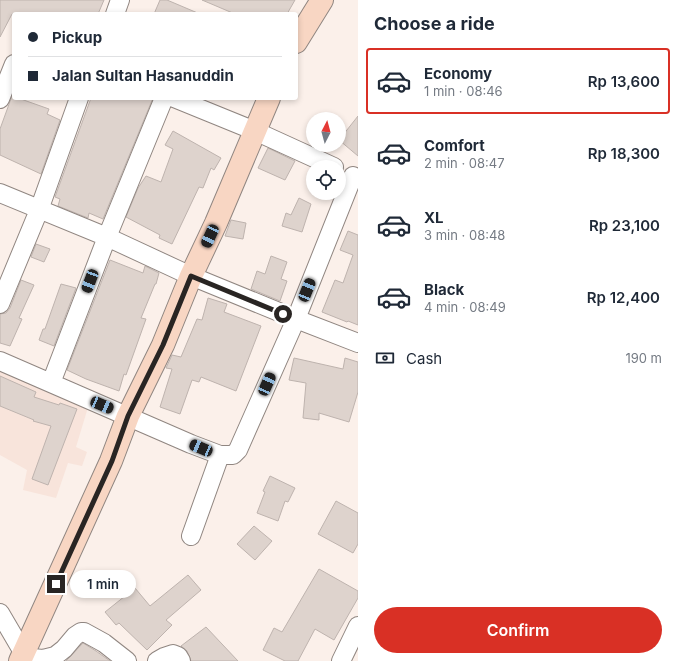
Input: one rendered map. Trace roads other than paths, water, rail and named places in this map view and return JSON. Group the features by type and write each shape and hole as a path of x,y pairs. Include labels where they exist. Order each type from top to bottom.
{"main road":[{"path":"298,39 320,1"},
{"path":"22,657 112,461 128,416 163,345 191,276 216,223 268,100"}],"street":[{"path":"116,12 120,0"},
{"path":"0,99 8,68"},
{"path":"0,304 39,210 79,100"},
{"path":"51,383 107,237 163,100"},
{"path":"179,100 255,131 319,160"},
{"path":"0,361 220,455 233,455 238,450 296,319 350,174"},
{"path":"0,193 107,237 191,276 358,343"},
{"path":"191,536 220,455"},
{"path":"0,613 22,657 37,659 55,656 78,634 84,632 104,643 127,661"},
{"path":"341,661 358,626"},
{"path":"157,661 164,656 173,654 178,656 181,661"}]}
